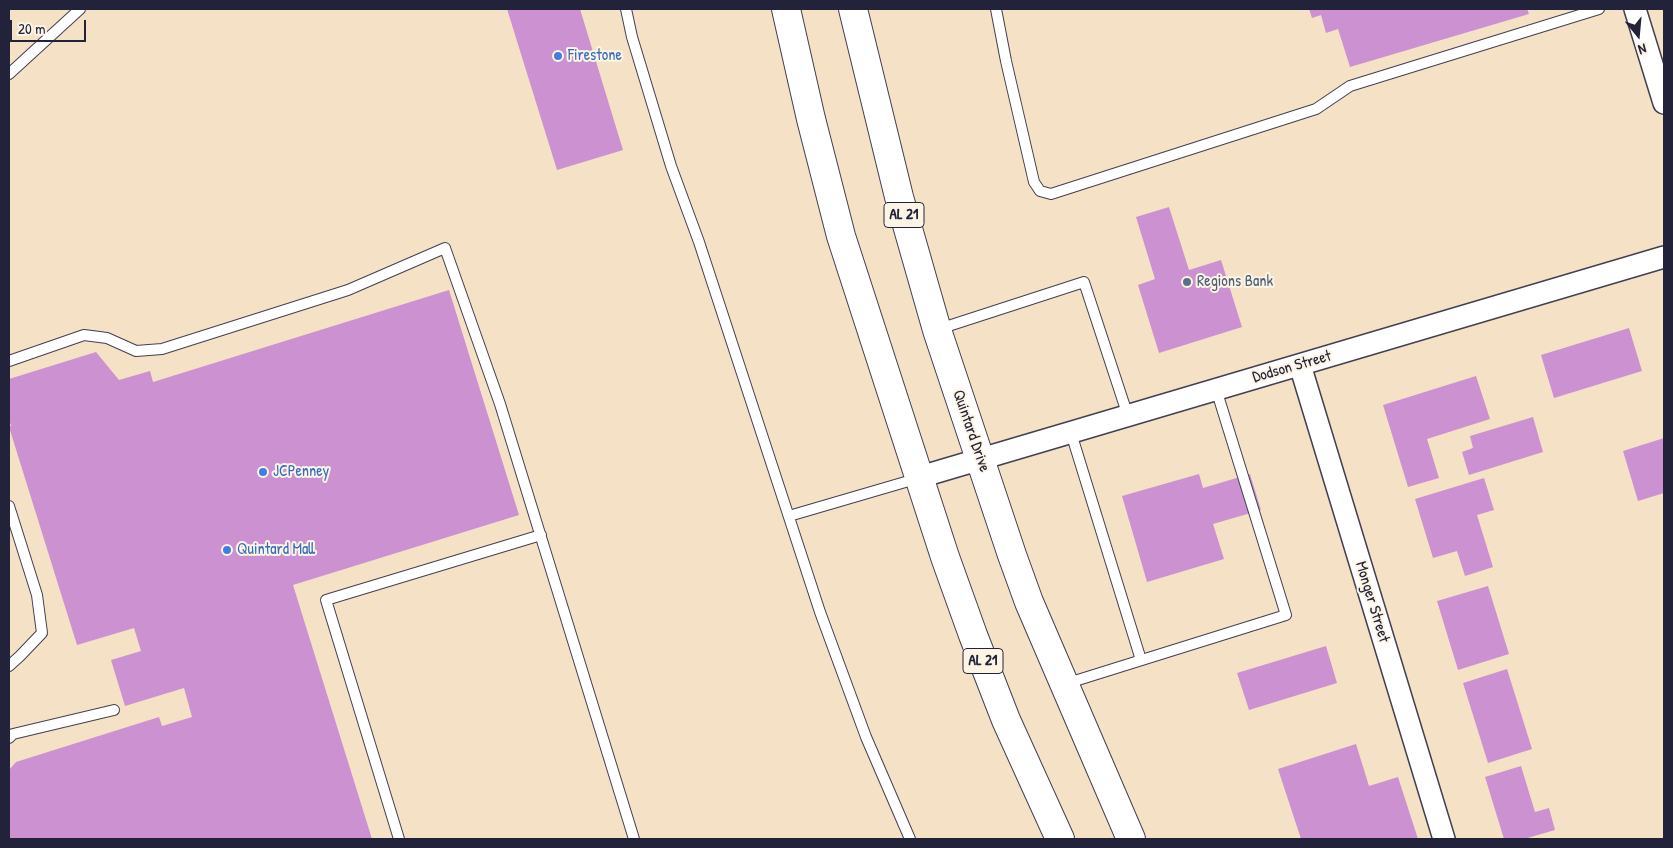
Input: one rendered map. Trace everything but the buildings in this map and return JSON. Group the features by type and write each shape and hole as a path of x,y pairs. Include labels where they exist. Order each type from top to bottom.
{"highway":[{"name":"AL 21","path":"786,9 811,119 841,236 945,557 1006,720 1060,839"},
{"name":"Quintard Drive","path":"853,9 899,198 937,330 1029,602 1131,839"}],"street":[{"path":"1635,9 1664,103"},
{"name":"Dodson Street","path":"920,477 1664,256"},
{"name":"Monger Street","path":"1300,365 1444,839"}],"lane":[{"path":"9,74 80,9"},
{"path":"626,9 632,38 671,166 699,242 820,612 866,737 910,839"},
{"path":"996,9 1034,182 1040,192 1051,194 1316,109 1350,86 1599,9"},
{"path":"9,361 84,335 106,338 136,351 162,349 348,290 445,248 500,404 634,839"},
{"path":"937,330 1084,282 1128,416"},
{"path":"1065,684 1286,615 1216,389"},
{"path":"1070,433 1141,660"},
{"path":"789,516 920,477"},
{"path":"9,506 37,595 42,633 9,666"},
{"path":"399,839 326,600 541,534"},
{"path":"10,734 114,710"}],"place":[{"name":"Firestone","path":"558,56"},
{"name":"Regions Bank","path":"1187,282"},
{"name":"JCPenney","path":"263,472"},
{"name":"Quintard Mall","path":"227,550"}]}
